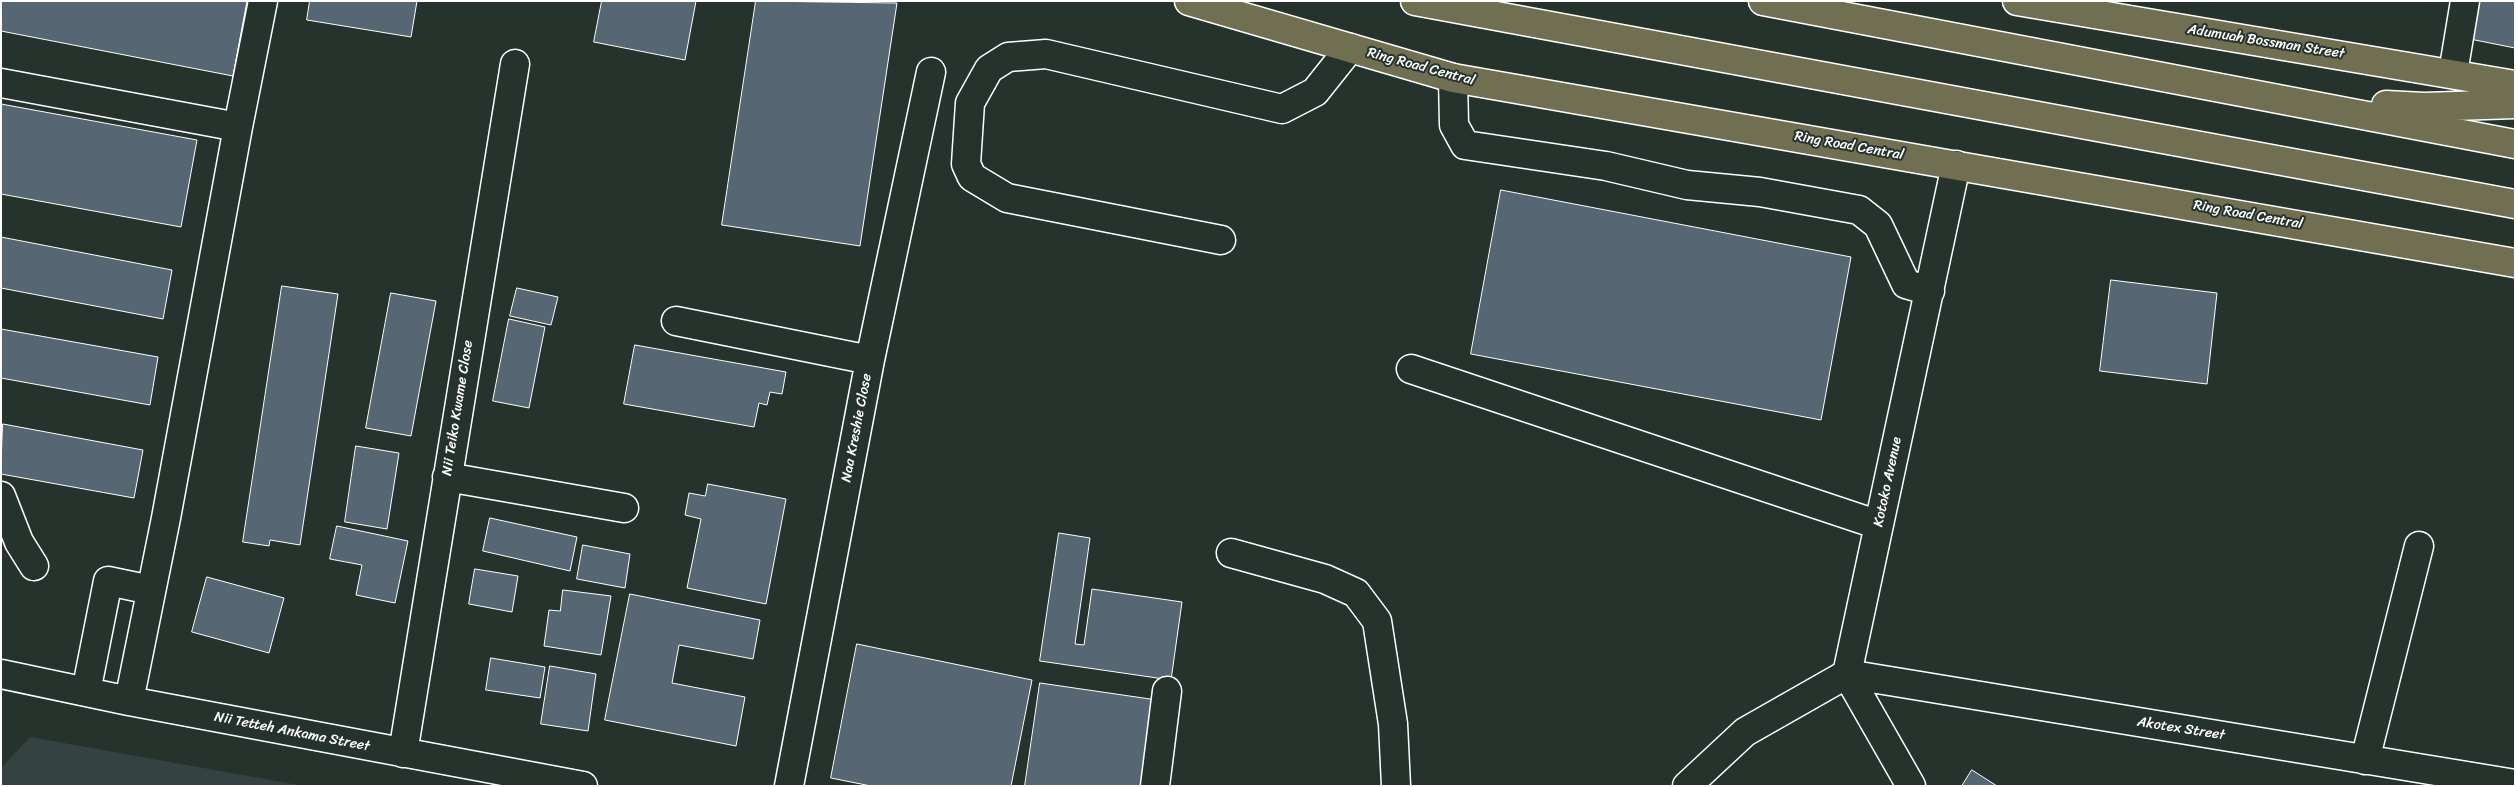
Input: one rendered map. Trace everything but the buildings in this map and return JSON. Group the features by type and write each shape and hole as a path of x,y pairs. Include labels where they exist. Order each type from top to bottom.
{"main road":[{"name":"Ring Road Central","path":"1189,1 1453,78 2515,263"},
{"path":"1416,1 2515,204"},
{"path":"1763,1 2515,144"},
{"name":"Adumuah Bossman Street","path":"2017,1 2453,73 2515,85"},
{"path":"2292,102 2424,107 2515,104"}],"street":[{"path":"129,701 263,1"},
{"path":"2453,73 2465,1"},
{"path":"1221,240 1007,198 972,177 966,164 970,103 989,69 1008,57 1046,54 1282,109 1315,92 1350,48"},
{"name":"Nii Teiko Kwame Close","path":"403,753 515,64"},
{"name":"Naa Kreshie Close","path":"790,786 870,360 931,72"},
{"path":"1453,78 1454,124 1465,144 1606,166 1687,185 1760,192 1859,210 1878,225 1906,284 1930,291"},
{"path":"1,84 238,128"},
{"name":"Kotoko Avenue","path":"1847,674 1956,165"},
{"path":"676,321 870,360"},
{"path":"1410,369 1879,526"},
{"path":"447,477 624,508"},
{"path":"1,496 19,542 34,566"},
{"path":"2365,760 2420,546"},
{"path":"1231,553 1325,579 1356,593 1378,620 1393,724 1396,786"},
{"path":"86,692 108,581 151,590"},
{"name":"Nii Tetteh Ankama Street","path":"1,674 129,701 583,786"},
{"path":"1687,786 1745,732 1847,674 1911,786"},
{"name":"Akotex Street","path":"1847,674 2515,784"},
{"path":"1155,786 1167,691"}],"shaded area":[{"path":"30,737 304,786 1,786 1,768"}]}
